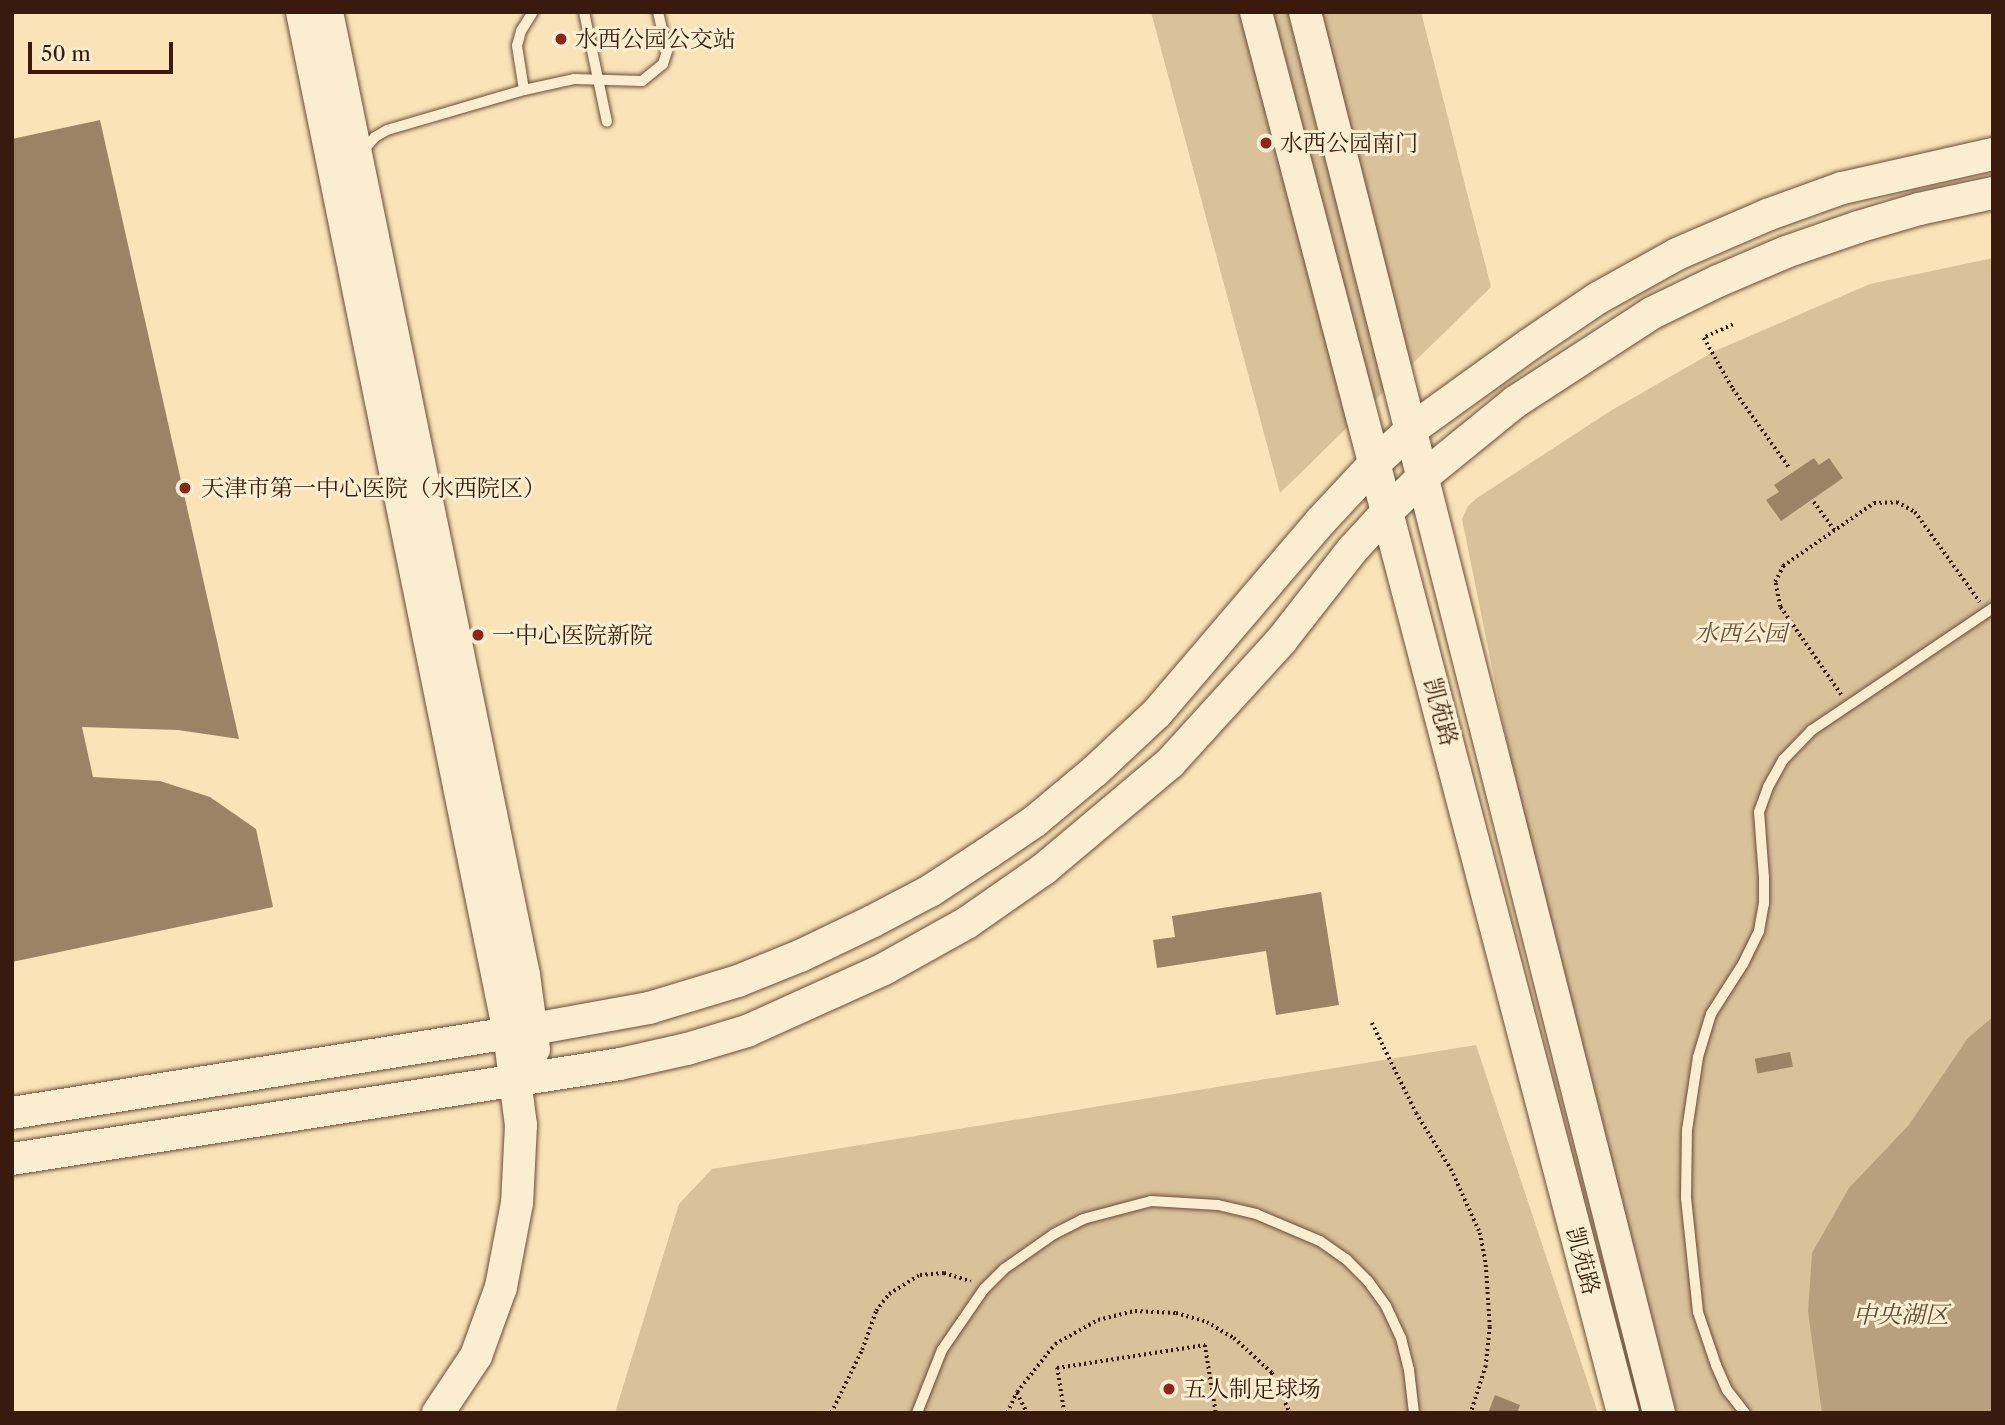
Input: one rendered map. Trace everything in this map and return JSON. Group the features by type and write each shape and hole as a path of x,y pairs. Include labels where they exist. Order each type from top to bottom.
{"main road":[{"path":"302,12 525,1034 521,1166 501,1287 475,1356 438,1413"},
{"path":"327,12 512,981 566,1010 612,1015"},
{"name":"凯苑路","path":"1256,12 1354,385 1383,476 1622,1413"},
{"name":"凯苑路","path":"1305,12 1659,1413"},
{"path":"12,1159 620,1064 687,1049 747,1031 884,969 968,922 1044,869 1170,763 1273,651 1353,549 1383,476 1412,429 1598,298 1677,254 1767,215 1842,188 1993,154"},
{"path":"1320,522 1383,476 1424,476 1515,402 1653,313 1798,247 1919,209 1993,193"},
{"path":"1383,476 1392,407 1392,355"},
{"path":"12,1113 525,1034 682,999 800,956 930,891 1035,821 1157,713 1320,522 1350,465 1356,425 1354,385"},
{"path":"525,1034 572,1058 620,1064"},
{"path":"455,1413 484,1367 520,1265 532,1188 525,1077"}],"lane":[{"path":"524,90 517,46 521,31 533,12"},
{"path":"584,12 607,122"},
{"path":"342,205 346,179 357,159 375,137 387,130 524,90 574,79 630,83 642,81 663,64 667,51 658,12"},
{"path":"1745,1413 1727,1390 1698,1312 1686,1198 1690,1097 1711,1014 1744,964 1759,931 1764,904 1759,812 1768,787 1783,760 1812,730 1990,610"},
{"path":"916,1413 942,1350 984,1289 1004,1269 1054,1234 1118,1208 1151,1201 1184,1202 1256,1214 1320,1241 1368,1281 1386,1306 1401,1338 1409,1370 1414,1413"}],"path":[{"path":"1733,325 1704,338 1733,389 1790,469"},
{"path":"1815,502 1835,531"},
{"path":"1848,706 1791,627 1775,594 1775,582 1783,566 1874,503 1886,502 1906,506 1926,525 1990,610"},
{"path":"1372,1024 1416,1113 1451,1169 1480,1233 1486,1265 1490,1327 1486,1366 1471,1413"},
{"path":"831,1413 862,1350 876,1311 889,1294 920,1275 944,1273 965,1277 984,1289"},
{"path":"1007,1413 1017,1392 1050,1349 1077,1331 1117,1314 1155,1311 1207,1322 1247,1347 1272,1373 1290,1413"},
{"path":"1064,1413 1057,1368 1205,1345 1216,1413"},
{"path":"1017,1392 1027,1413"}],"green space":[{"path":"1151,12 1421,12 1491,287 1280,493"},
{"name":"水西公园","path":"1993,258 1993,1413 1673,1413 1518,796 1462,519 1468,506 1477,498 1612,410 1715,351 1870,284"},
{"path":"1476,1045 1598,1413 615,1413 679,1204 712,1169"}],"water":[{"name":"中央湖区","path":"1993,1017 1993,1413 1822,1413 1808,1312 1812,1253 1849,1188 1908,1126 1968,1038"}],"building":[{"path":"100,120 239,739 178,730 82,727 93,777 160,781 210,797 256,829 273,907 12,962 12,139"},
{"path":"1814,458 1819,465 1829,458 1843,478 1781,521 1766,500 1779,492 1774,485"},
{"path":"1321,892 1339,1005 1276,1015 1266,951 1157,968 1153,940 1175,937 1172,916"},
{"path":"1790,1052 1793,1067 1758,1074 1755,1059"},
{"path":"1495,1395 1520,1405 1517,1413 1488,1413"}],"place":[{"name":"水西公园公交站","path":"561,39"},
{"name":"水西公园南门","path":"1266,143"},
{"name":"天津市第一中心医院（水西院区）","path":"185,488"},
{"name":"一中心医院新院","path":"478,635"},
{"name":"五人制足球场","path":"1169,1389"}]}
